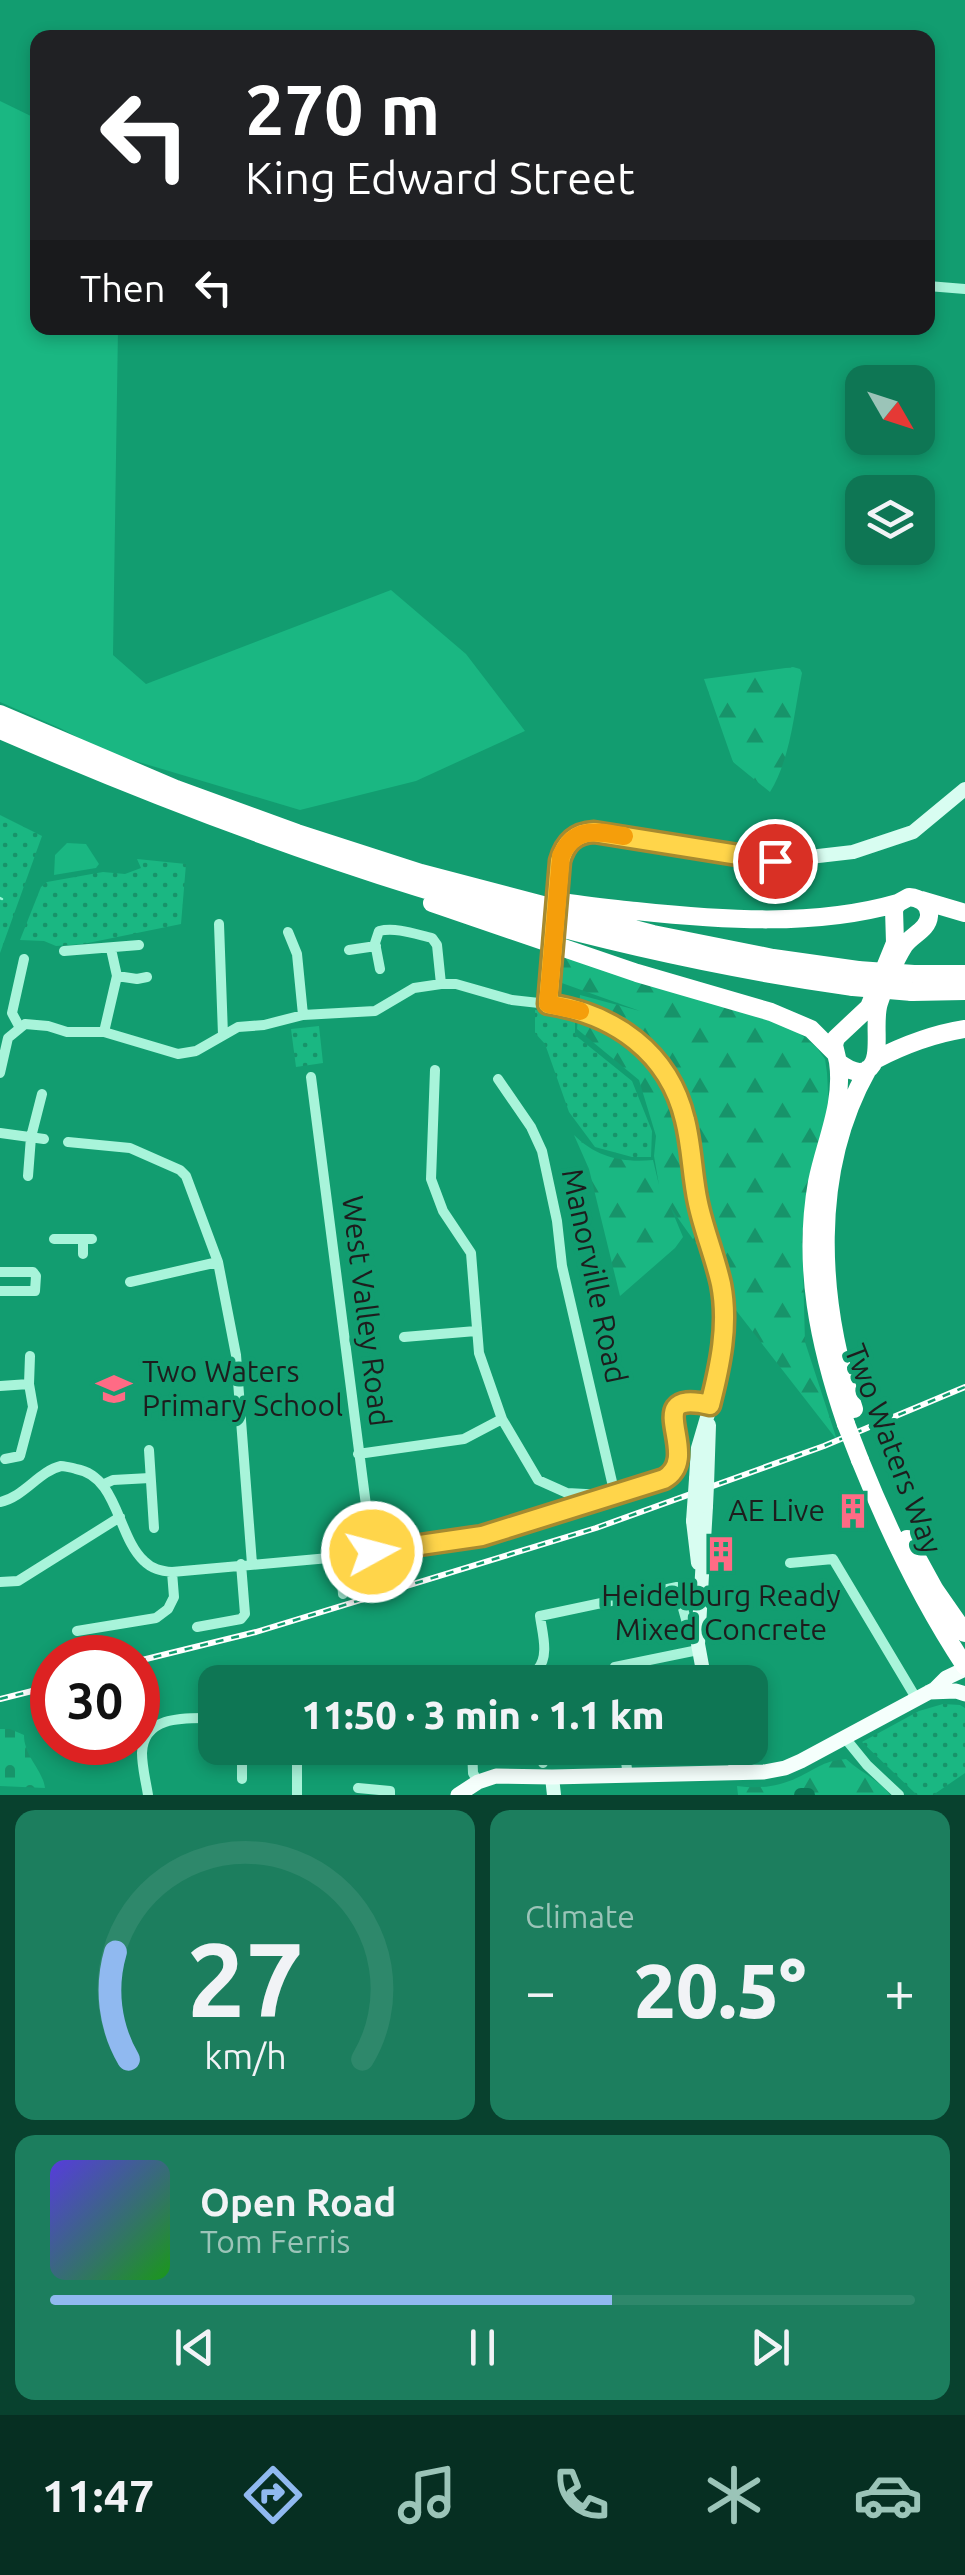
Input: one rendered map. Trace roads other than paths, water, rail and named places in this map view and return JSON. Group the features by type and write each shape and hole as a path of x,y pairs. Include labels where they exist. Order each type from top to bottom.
{"highway":[{"path":"0,714 176,789 421,873 653,934 856,979"},
{"path":"0,730 288,845 528,919 791,978 913,983 965,991"},
{"path":"288,845 310,858 503,928 637,973 772,1012 811,1030 850,1070 860,1072 901,1046 965,1028"},
{"path":"490,891 672,915 736,918 852,914 910,897 965,913"},
{"path":"872,1065 878,1051 874,1032 878,1006 905,945 927,924 930,915 921,900"},
{"path":"837,1058 836,1038 868,1007 895,943 894,913 898,903"},
{"path":"913,983 965,974"},
{"name":"Two Waters Way","path":"837,1058 838,1101 812,1221 811,1259 820,1336 830,1378 852,1422 897,1546 959,1632"},
{"name":"Two Waters Way","path":"852,1422 828,1297 827,1213 837,1150 855,1092 872,1065"},
{"name":"Two Waters Way","path":"866,1458 959,1632 965,1668"}],"main road":[{"path":"944,1604 965,1651"},
{"path":"926,1693 943,1672 959,1632"},
{"path":"458,1795 496,1776 547,1770 628,1776 785,1768 965,1668"},
{"path":"926,1693 965,1678"},
{"path":"926,1693 965,1694"}],"street":[{"path":"935,287 965,289"},
{"path":"548,1004 561,856 574,838 600,832 775,861 853,852 913,832 965,789"},
{"path":"219,924 223,1035"},
{"path":"380,970 378,931 432,938 437,946 441,984"},
{"path":"288,932 297,954 303,1015"},
{"path":"64,952 140,945"},
{"path":"350,952 376,946"},
{"path":"104,1032 117,976 111,949"},
{"path":"20,1028 12,1012 24,958"},
{"path":"117,976 147,976"},
{"path":"0,1074 8,1038 25,1024 67,1032 104,1032 178,1054 196,1051 238,1027 264,1026 303,1015 375,1010 414,988 441,984 586,1012 626,1032 654,1057 677,1094 686,1124 698,1204 723,1297 722,1352 709,1410 694,1521 701,1578"},
{"path":"435,1070 431,1179 443,1211 470,1252 480,1353 502,1419 538,1480 559,1491 614,1496"},
{"name":"West Valley Road","path":"311,1077 372,1552"},
{"name":"Manorville Road","path":"498,1078 532,1126 542,1151 562,1266 614,1496"},
{"path":"28,1176 31,1137 42,1094"},
{"path":"0,1134 44,1139"},
{"path":"68,1142 130,1148 180,1170 186,1176 218,1262 236,1355 247,1564 245,1614 241,1619 196,1627"},
{"path":"54,1239 88,1239 83,1254"},
{"path":"130,1282 218,1262"},
{"path":"0,1272 32,1272 36,1276 35,1291 0,1291"},
{"path":"404,1336 476,1330"},
{"path":"20,1456 33,1407 30,1356"},
{"path":"0,1386 29,1384"},
{"path":"0,1503 24,1492 61,1466 85,1470 102,1486 142,1560 156,1570 172,1572 372,1552 482,1536 672,1474 679,1463 673,1420 676,1408 690,1401 709,1410"},
{"path":"358,1454 464,1439 502,1419"},
{"path":"148,1450 154,1528"},
{"path":"5,1458 20,1456 33,1462"},
{"path":"102,1486 114,1480 150,1478"},
{"path":"701,1482 706,1506 698,1650 702,1665"},
{"path":"559,1491 559,1513"},
{"path":"0,1582 18,1581 120,1517"},
{"path":"340,1556 343,1594"},
{"path":"790,1563 834,1559 926,1693"},
{"path":"77,1631 107,1620 156,1618 168,1610 174,1597 172,1572"},
{"path":"542,1665 540,1616 677,1586 687,1624 699,1629"},
{"path":"624,1665 698,1650"},
{"path":"148,1795 142,1751 151,1731 176,1717 198,1718"},
{"path":"845,1738 899,1795"},
{"path":"242,1765 242,1779"},
{"path":"297,1765 297,1795"},
{"path":"473,1765 478,1782"},
{"path":"546,1765 554,1795"},
{"path":"626,1765 628,1776"},
{"path":"736,1765 739,1772"},
{"path":"358,1788 390,1791 390,1795"}],"waterway":[{"path":"801,1795 808,1795"}],"railway":[{"path":"160,1656 256,1632 596,1528 824,1446 965,1387"},
{"path":"0,1699 30,1692"}],"place":[{"name":"Two Waters Primary School","path":"114,1389"},
{"name":"AE Live","path":"853,1511"},
{"name":"Heidelburg Ready Mixed Concrete","path":"721,1554"}]}
